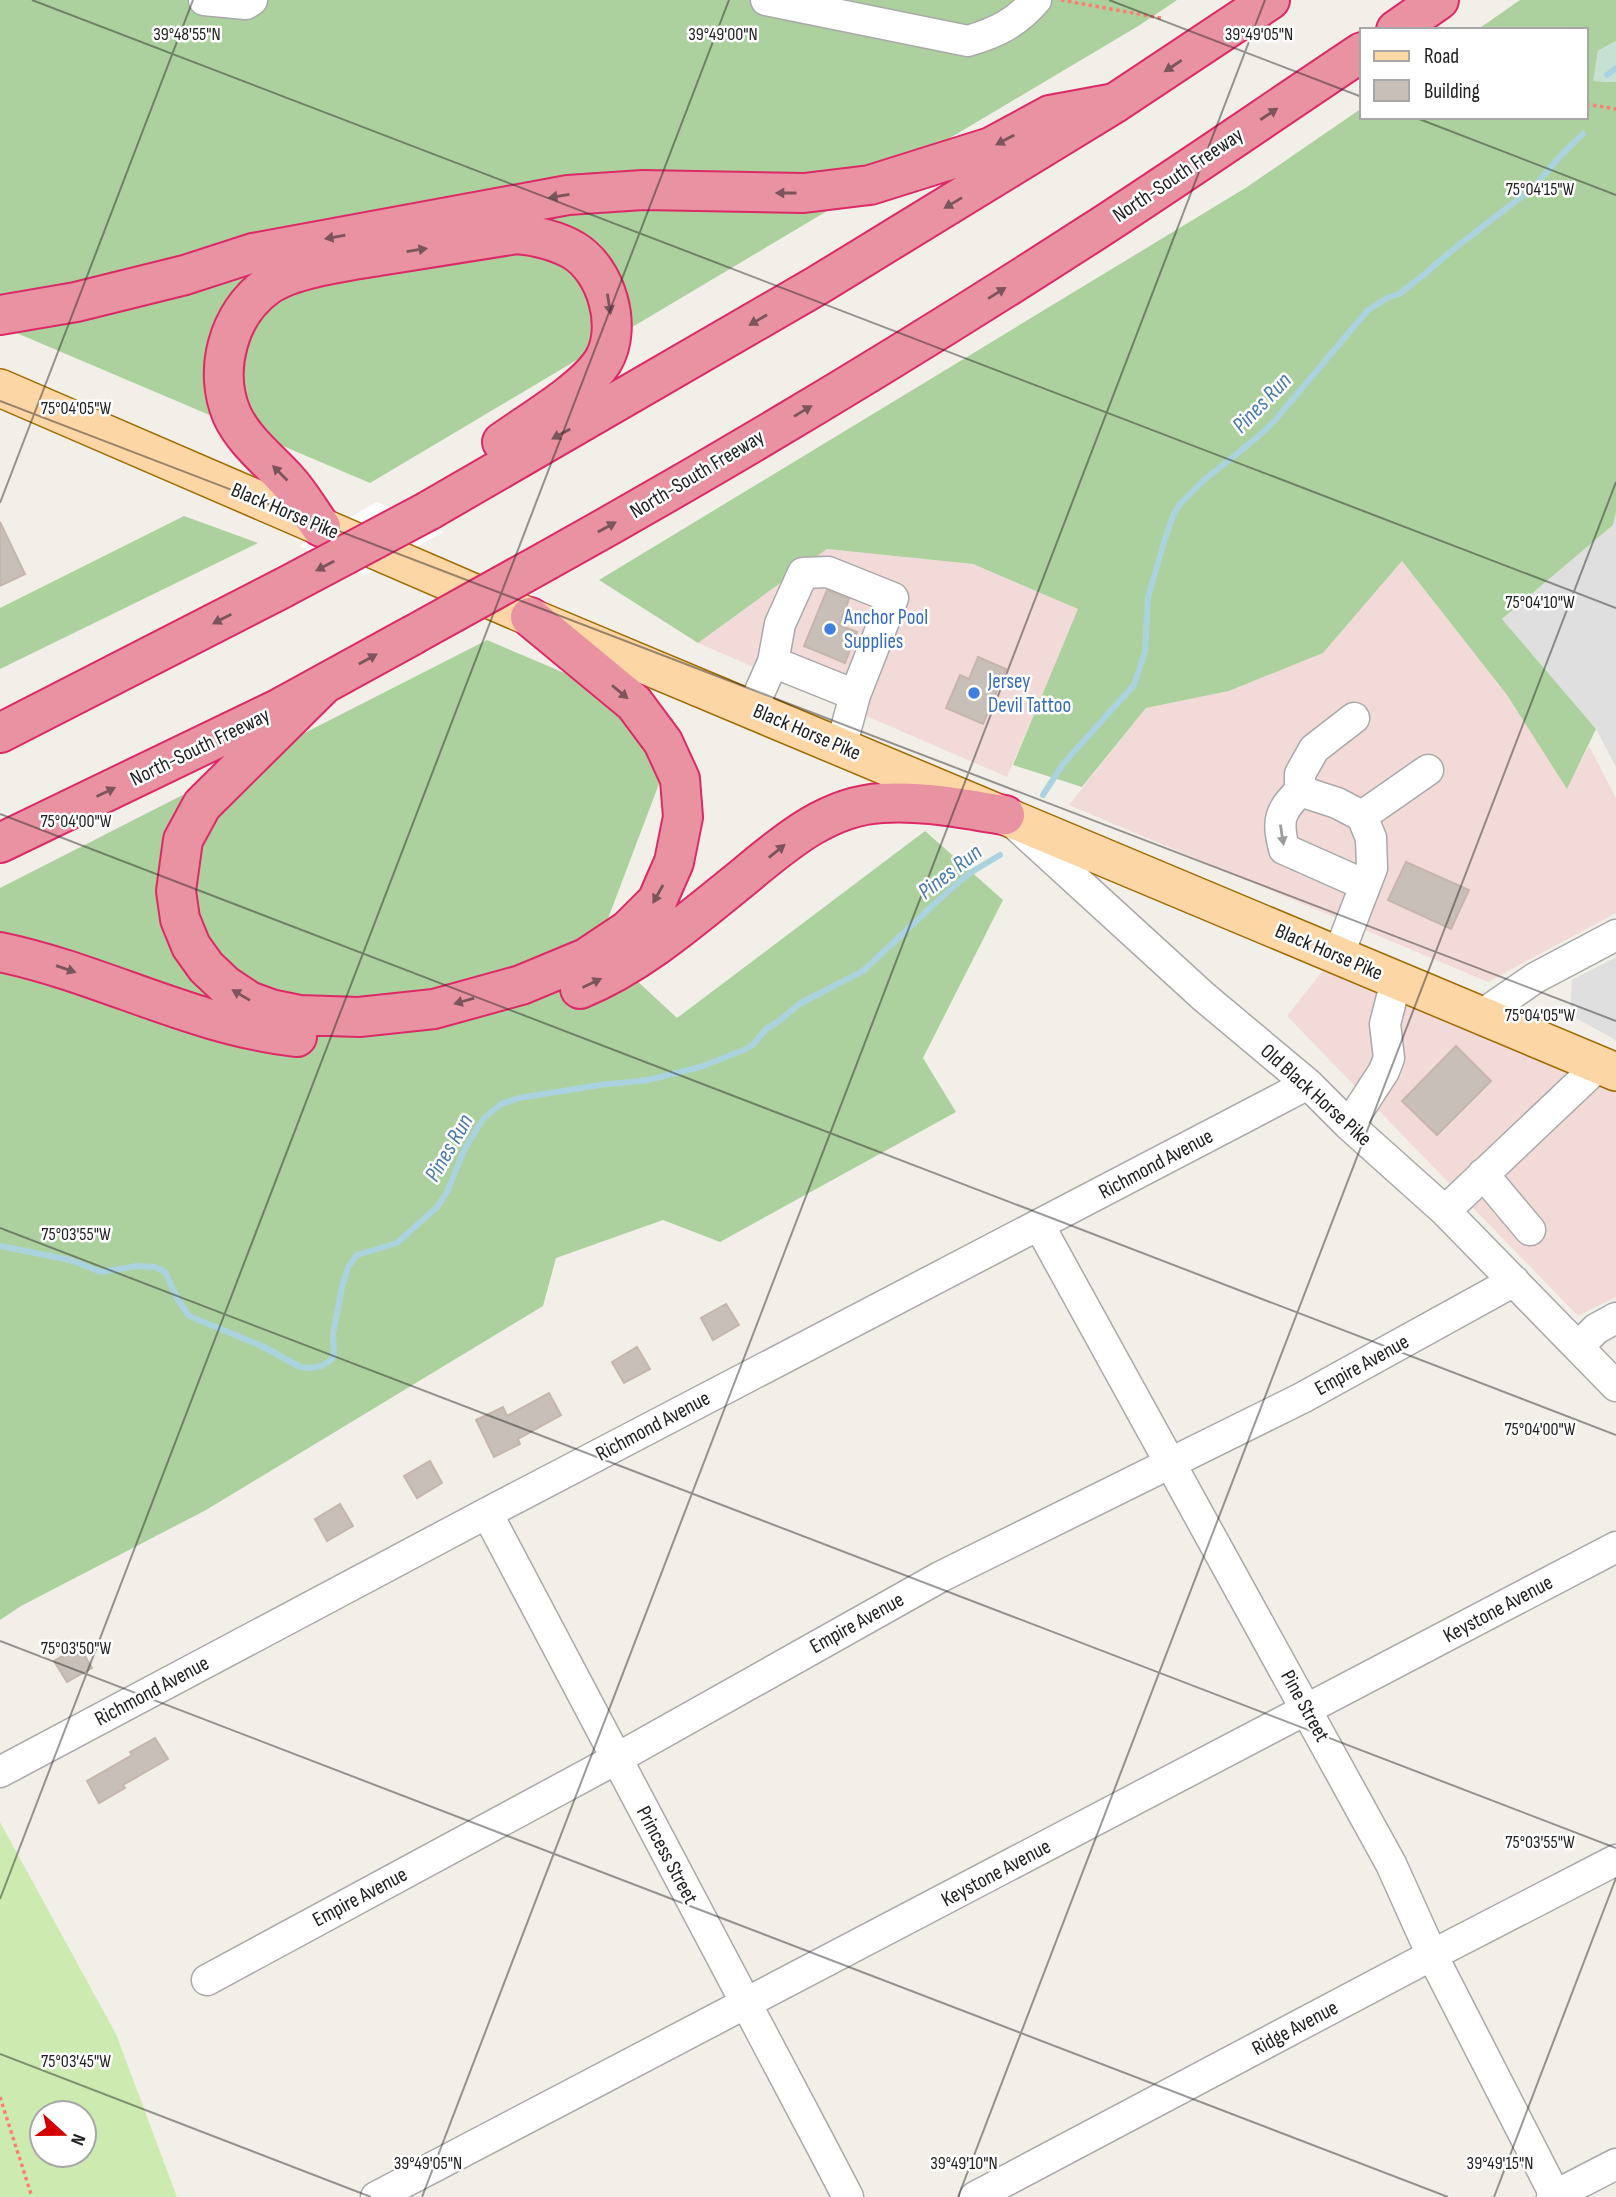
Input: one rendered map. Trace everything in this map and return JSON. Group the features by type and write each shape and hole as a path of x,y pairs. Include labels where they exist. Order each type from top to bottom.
{"highway":[{"path":"0,733 283,588 599,413 818,285 1115,103 1270,0"},
{"path":"1399,28 1439,0"},
{"name":"North-South Freeway","path":"0,843 280,708 627,516 915,344 1094,232 1360,53"},
{"path":"0,315 76,302 173,278 253,253 568,194 643,190 804,193 870,185 991,147 1050,115 1115,103"},
{"path":"321,527 288,481 254,447 229,407 223,387 226,346 247,307 268,285 331,263 517,234 546,237 576,252 591,267 607,291 611,339 603,361 559,403 492,448 442,502"},
{"path":"324,684 202,805 183,840 176,891 180,919 191,946 206,967 225,985 249,1001 300,1015 359,1017 434,1009 521,985 586,958 628,930 657,901 674,862 683,817 680,779 663,742 634,703 530,617"},
{"path":"0,952 40,960 190,1013 266,1034 340,1042 406,1038 475,1025 542,1004 596,982 664,940 798,834 839,812 880,803 917,803 1004,815"}],"main road":[{"name":"Black Horse Pike","path":"0,388 530,617 1607,1068"}],"street":[{"path":"204,0 246,4 252,0"},
{"path":"766,0 968,41 995,33 1022,16 1036,0"},
{"path":"752,709 773,662 780,624 803,572 828,572 893,597 855,695 841,747"},
{"path":"773,662 855,695"},
{"path":"1354,718 1314,750 1300,775 1300,791 1286,805 1278,827 1284,849 1342,873 1365,886"},
{"path":"1362,816 1428,770"},
{"path":"1300,791 1337,803 1362,816 1370,838 1372,868 1338,956"},
{"name":"Old Black Horse Pike","path":"1004,815 1204,997 1308,1084 1349,1125 1445,1211 1616,1386"},
{"path":"1480,1016 1535,978 1616,935"},
{"path":"1349,1125 1384,1071 1389,1058 1384,1024 1396,981"},
{"path":"1445,1211 1483,1174 1607,1068"},
{"name":"Richmond Avenue","path":"0,1772 487,1513 1308,1084"},
{"path":"1483,1174 1530,1230"},
{"name":"Pine Street","path":"1039,1224 1391,1864 1432,1955 1553,2196"},
{"name":"Empire Avenue","path":"207,1980 615,1759 940,1577 1302,1398 1514,1281"},
{"path":"1578,1347 1596,1329 1616,1318"},
{"name":"Princess Street","path":"487,1513 848,2197"},
{"name":"Keystone Avenue","path":"376,2197 1616,1547"},
{"name":"Ridge Avenue","path":"975,2197 1616,1860"},
{"path":"1553,2196 1616,2164"}],"path":[{"path":"1056,0 1161,18"},
{"path":"1588,104 1616,109"},
{"path":"0,2097 32,2197"}],"shaded area":[{"path":"1616,512 1616,767 1596,729 1502,619 1613,525"},
{"path":"827,549 973,564 1079,609 1007,777 698,643"},
{"path":"1402,561 1507,695 1567,788 1589,746 1616,798 1616,913 1488,982 1069,805 1146,708 1229,691 1323,653"},
{"path":"1616,957 1616,1040 1570,1015 1572,980"},
{"path":"1324,969 1616,1091 1616,1297 1578,1316 1287,1016"}],"green space":[{"path":"0,0 1177,0 1140,25 370,483 0,326"},
{"path":"1520,0 1616,0 1616,41 1598,51 1594,81 1616,82 1616,512 1613,525 1502,619 1596,729 1567,789 1507,695 1402,561 1323,653 1229,691 1146,708 1082,787 1013,765 1078,609 973,564 827,549 698,643 599,580 1247,187 1360,109 1360,119 1588,119 1588,28 1480,28"},
{"path":"1616,41 1616,82 1593,81 1598,51"},
{"path":"184,516 258,543 0,669 0,608"},
{"path":"487,640 673,719 665,768 606,924 635,979 677,1018 925,831 1003,900 923,1058 956,1112 720,1242 663,1220 556,1258 543,1306 206,1510 21,1606 0,1620 0,888"},
{"path":"0,1822 116,2034 177,2197 0,2197"}],"pier":[{"path":"377,502 444,532 365,575 299,546"}],"building":[{"path":"0,522 25,574 0,586"},
{"name":"Anchor Pool Supplies","path":"827,590 849,599 839,625 857,632 845,663 804,646"},
{"name":"Jersey Devil Tattoo","path":"978,657 1006,669 983,724 946,708 960,675 969,679"},
{"path":"1406,862 1469,890 1451,929 1388,900"},
{"path":"1456,1046 1491,1081 1437,1135 1402,1101"},
{"path":"726,1304 739,1325 713,1340 701,1318"},
{"path":"637,1347 650,1369 624,1383 612,1362"},
{"path":"549,1393 561,1415 518,1439 520,1444 494,1457 476,1420 503,1407 507,1416"},
{"path":"430,1461 442,1483 417,1498 404,1476"},
{"path":"340,1504 353,1526 327,1541 315,1519"},
{"path":"79,1646 92,1668 67,1682 54,1661"},
{"path":"155,1738 168,1759 123,1785 125,1788 99,1803 87,1781"}],"waterway":[{"name":"Pines Run","path":"1607,75 1616,68"},
{"name":"Pines Run","path":"1043,795 1063,764 1134,685 1145,652 1148,597 1165,539 1180,504 1276,419 1368,310 1399,294 1533,188 1583,134"},
{"name":"Pines Run","path":"0,1246 70,1260 101,1272 137,1266 155,1267 165,1272 189,1316 262,1346 300,1367 322,1366 334,1355 333,1334 348,1267 357,1255 397,1243 437,1207 447,1192 465,1148 484,1118 501,1104 519,1098 648,1080 700,1067 744,1050 799,1004 863,971 944,895 970,873 1000,855"}],"place":[{"name":"Anchor Pool Supplies","path":"830,629"},
{"name":"Jersey Devil Tattoo","path":"974,693"}]}
